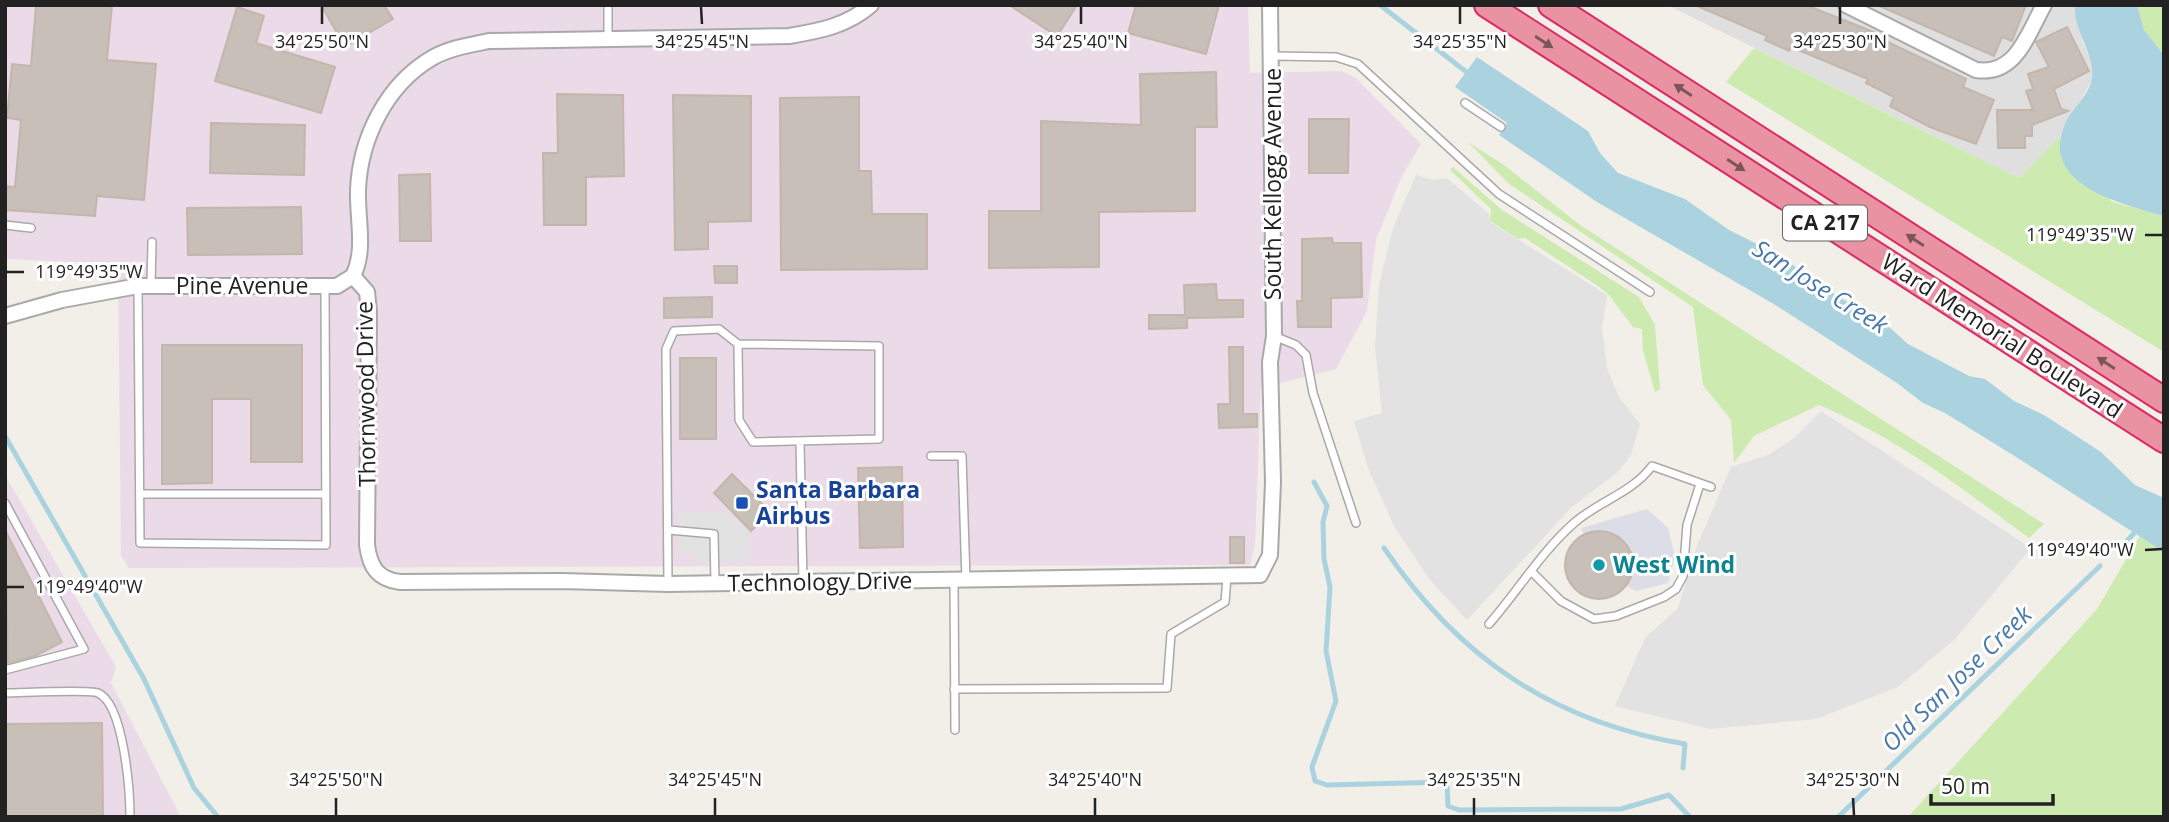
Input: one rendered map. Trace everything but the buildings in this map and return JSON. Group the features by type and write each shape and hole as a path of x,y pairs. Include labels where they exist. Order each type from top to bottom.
{"highway":[{"name":"Ward Memorial Boulevard","path":"1487,5 2164,440"},
{"name":"Ward Memorial Boulevard","path":"1551,5 2164,400"}],"street":[{"name":"Thornwood Drive","path":"381,576 369,560 367,545 369,311 367,292 353,276 360,254 358,189 369,137 384,106 413,72 432,58 450,50 489,41 789,36 823,30 851,20 871,5"},
{"name":"South Kellogg Avenue","path":"1260,575 1270,555 1273,482 1270,362 1274,336 1273,56 1270,5"},
{"path":"1846,5 1976,70 1992,73 2007,66 2044,5"},
{"name":"Pine Avenue","path":"5,316 72,297 144,286 337,286 353,276"},
{"name":"Technology Drive","path":"381,576 400,582 562,581 668,584 1260,575"}],"lane":[{"path":"608,5 608,38"},
{"path":"1273,56 1327,57 1358,64 1499,194 1650,292"},
{"path":"1465,103 1501,127"},
{"path":"5,225 31,228"},
{"path":"152,242 144,286 140,543 326,545 325,285"},
{"path":"668,584 666,349 674,331 719,329 738,344 879,346 879,439 753,442 739,420 738,344"},
{"path":"1274,336 1296,345 1306,355 1313,393 1356,523"},
{"path":"800,442 803,583"},
{"path":"932,456 962,456 955,730"},
{"path":"1489,624 1545,552 1573,524 1639,482 1653,466 1710,487"},
{"path":"1532,572 1561,601 1594,619 1616,616 1664,597 1676,589 1683,576 1687,525 1700,484"},
{"path":"140,495 326,494"},
{"path":"5,503 84,649 5,670"},
{"path":"669,530 714,534 715,583"},
{"path":"954,689 1167,688 1171,634 1225,602 1227,577"},
{"path":"5,693 98,693 110,704 125,755 130,817"}],"shaded area":[{"path":"5,5 1248,5 1250,73 1342,71 1356,78 1421,144 1401,178 1376,240 1367,311 1336,369 1261,388 1255,545 1250,565 129,568 121,556 118,264 5,259"},
{"path":"1667,5 2075,5 2082,41 2092,63 2092,80 2060,136 2019,178"},
{"path":"1416,175 1434,180 1447,178 1489,214 1490,222 1607,295 1602,327 1607,368 1619,397 1640,424 1631,455 1619,471 1572,507 1467,620 1429,579 1394,526 1368,468 1354,421 1382,413 1375,347 1379,285 1393,228"},
{"path":"1821,411 2031,548 1956,638 1898,687 1816,719 1710,729 1615,706 1645,638 1678,608 1696,548 1731,467 1768,455 1794,438"},
{"path":"5,475 116,667 111,683 181,817 5,817"},
{"path":"1647,509 1668,528 1675,557 1668,583 1636,591 1627,586 1633,563 1630,550 1622,539 1604,531 1584,534 1581,528"},
{"path":"679,511 730,513 748,531 749,563 700,564 693,555 679,554"}],"green space":[{"path":"2137,5 2164,5 2164,55 2144,30"},
{"path":"1754,48 2019,178 2060,136 2065,165 2113,202 2164,216 2164,352 1726,82"},
{"path":"1468,142 1504,165 1580,225 2044,524 2029,538 1953,482 1902,449 1819,405 1754,436 1734,463 1731,420 1703,385 1693,307 1509,184"},
{"path":"1453,167 1502,210 1639,297 1655,325 1660,389 1655,392 1643,351 1642,329 1633,327 1609,295 1598,286 1525,238 1518,239 1490,221 1491,209 1450,170"},
{"path":"2164,495 2164,817 1908,817 2097,609"}],"water":[{"path":"2075,5 2137,5 2144,30 2164,55 2164,216 2108,198 2089,188 2074,177 2063,162 2060,145 2065,124 2088,91 2092,78 2090,60 2077,24"},
{"name":"San Jose Creek","path":"1477,57 1588,131 1600,153 1618,173 1685,199 1729,230 1781,256 1821,286 1889,327 1908,344 1969,376 1985,379 2014,401 2044,415 2101,452 2135,485 2164,498 2164,552 1945,413 1923,403 1897,383 1772,303 1597,202 1499,135 1507,123 1455,87"}],"waterway":[{"path":"1380,5 1469,74"},
{"name":"Old San Jose Creek","path":"5,436 144,679 194,788 218,817"},
{"path":"1314,482 1327,506 1323,522 1324,559 1330,587 1326,651 1336,701 1312,767 1315,781 1327,785 1447,782 1448,806 1459,810 1621,809 1669,795 1690,817"},
{"name":"Old San Jose Creek","path":"2123,545 2138,529"},
{"path":"1384,548 1413,587 1444,622 1477,653 1513,679 1593,720 1637,734 1685,744 1683,768"},
{"name":"Old San Jose Creek","path":"1838,817 2100,566"}],"place":[{"name":"Santa Barbara Airbus","path":"742,503"},
{"name":"West Wind","path":"1599,565"}]}
